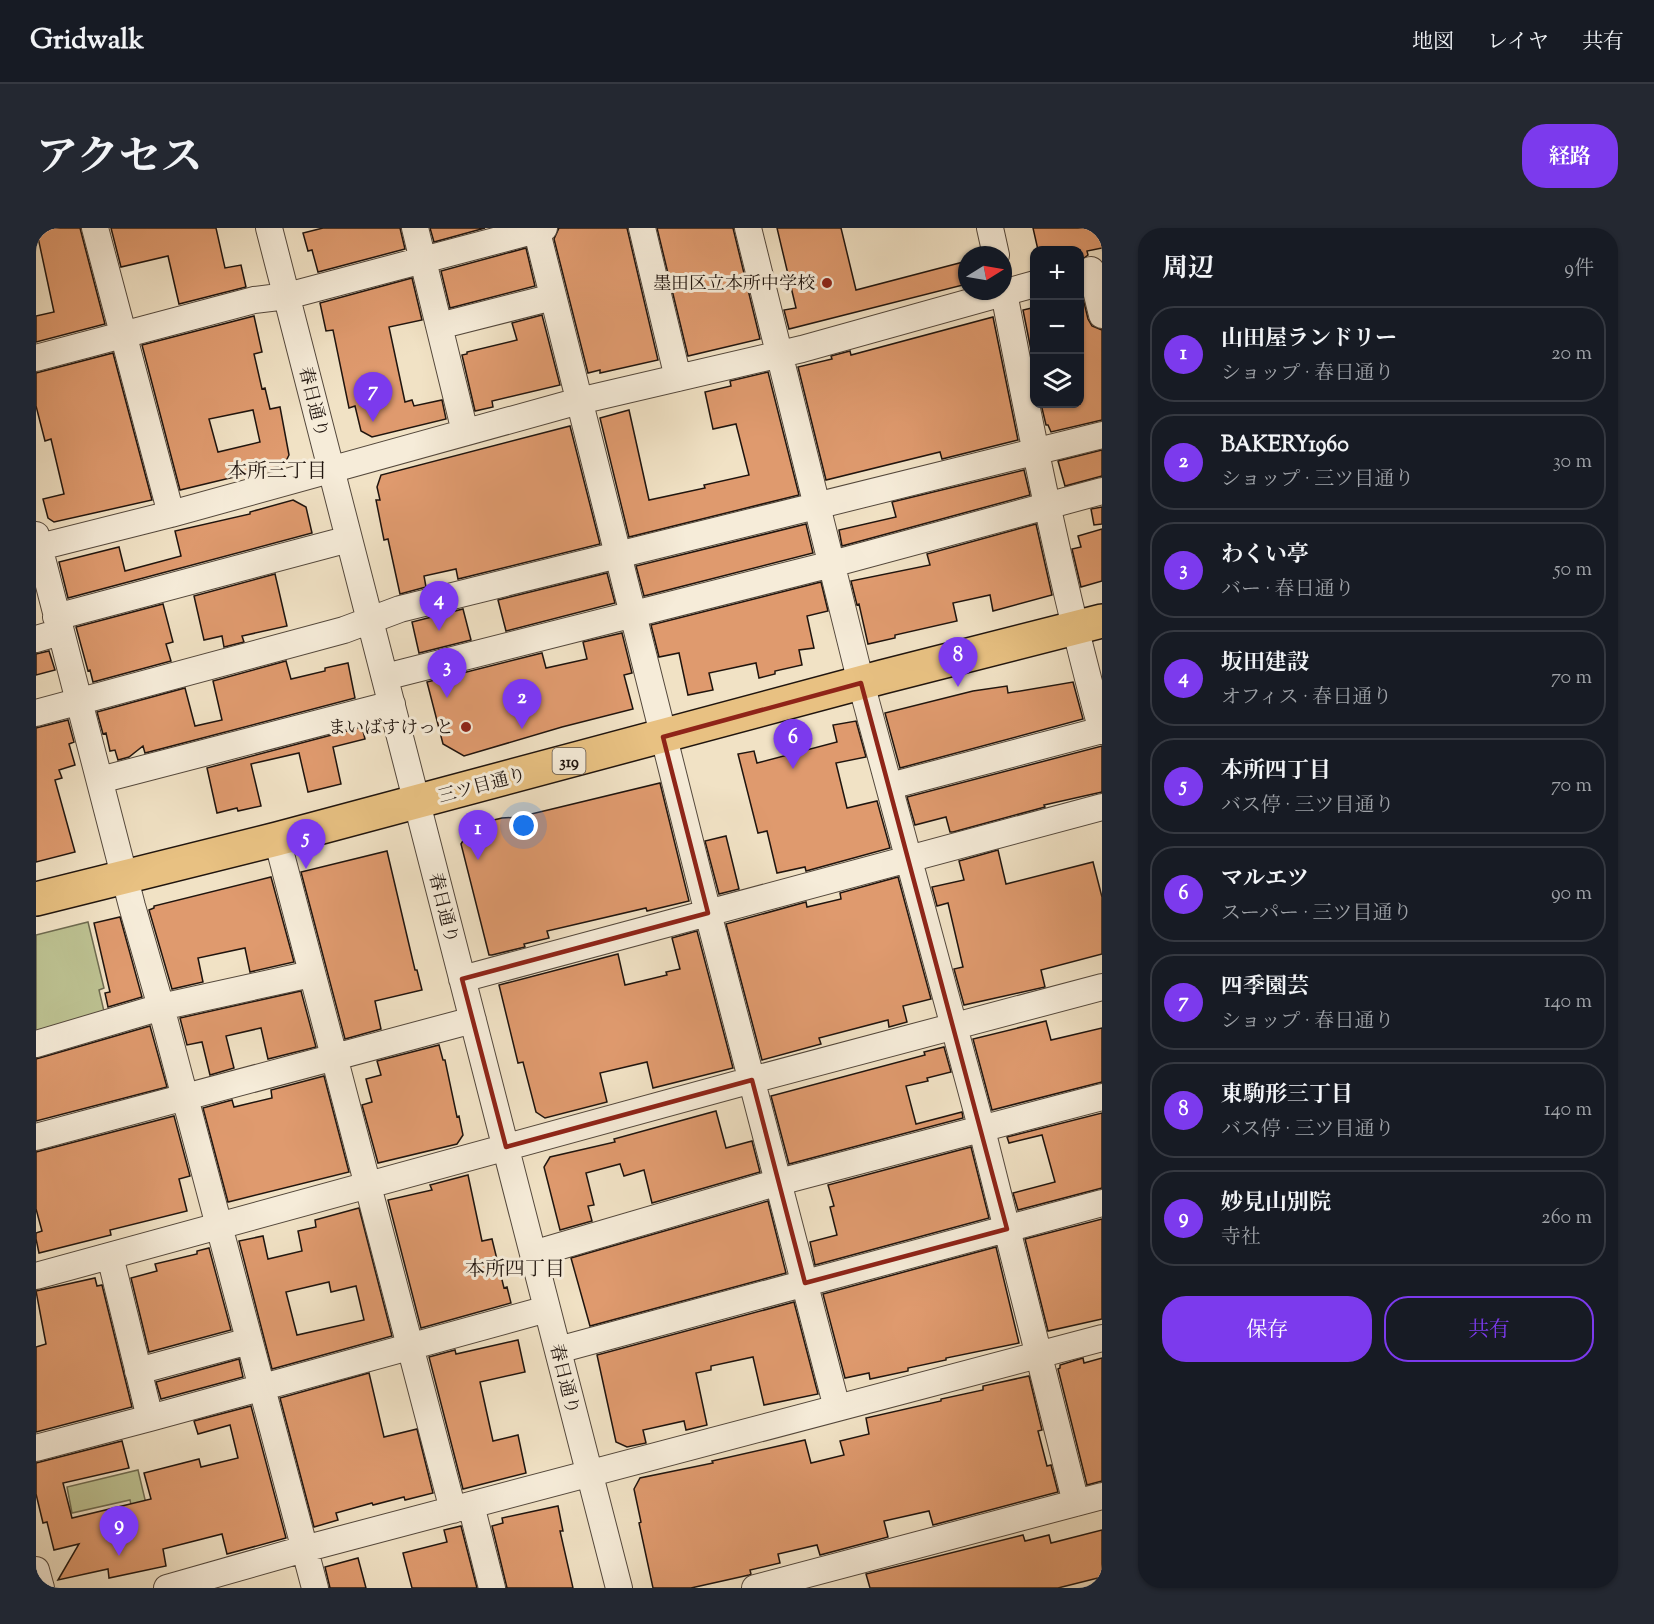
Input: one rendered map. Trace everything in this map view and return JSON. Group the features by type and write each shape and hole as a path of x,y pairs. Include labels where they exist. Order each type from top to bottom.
{"main road":[{"name":"三ツ目通り","path":"36,899 277,839 861,683 1088,625"}],"street":[{"path":"95,228 171,514"},
{"name":"春日通り","path":"269,228 619,1588"},
{"path":"415,228 465,432"},
{"path":"642,228 678,378"},
{"path":"748,228 861,683 982,1130 1076,1503"},
{"path":"990,228 994,246"},
{"path":"36,358 254,300 287,296 539,229 553,297 663,737 837,1408"},
{"path":"1091,270 1102,315"},
{"path":"1012,288 1030,285"},
{"path":"439,326 553,297"},
{"path":"315,1588 100,780 78,702 51,629 37,544 171,514 579,401 780,353 968,300"},
{"path":"890,786 1102,731 1088,625 1047,505 1005,300"},
{"path":"36,713 344,630 400,609 1102,435"},
{"path":"385,677 832,564 1102,491"},
{"path":"51,629 349,539"},
{"path":"100,780 392,704"},
{"path":"462,979 1102,807"},
{"path":"277,839 311,974 412,1347 462,1507 492,1588"},
{"path":"36,1044 161,1007 311,974"},
{"path":"36,1276 752,1080 1102,987"},
{"path":"36,1137 473,1020"},
{"path":"533,1254 779,1182 1102,1097"},
{"path":"558,1350 1102,1203"},
{"path":"110,1256 150,1418"},
{"path":"36,1448 547,1309"},
{"path":"167,1588 304,1549 1102,1338"},
{"path":"138,1371 249,1341"},
{"path":"755,1588 1102,1496"},
{"path":"36,1570 41,1588"}],"highlighted area":[{"path":"861,683 1007,1229 805,1283 752,1080 506,1147 462,979 708,913 663,737"}],"green space":[{"path":"88,922 104,988 99,990 106,1020 36,1039 36,935"},
{"path":"138,1470 152,1529 137,1533 130,1500 72,1513 67,1487"}],"building":[{"path":"36,228 80,228 105,324 36,342 36,316 54,312"},
{"path":"111,228 216,228 225,268 241,265 246,287 179,304 168,256 121,267"},
{"path":"323,228 400,228 405,249 318,272 312,250 308,251 303,233"},
{"path":"430,228 485,228 434,242"},
{"path":"559,228 627,228 658,360 600,373 600,370 588,373 554,239"},
{"path":"657,228 733,228 760,339 688,356"},
{"path":"777,228 841,228 856,290 958,263 958,286 789,329 784,310 796,308"},
{"path":"1033,228 1102,228 1102,248 1087,251 1088,255 1084,258 1084,246 1037,246"},
{"path":"526,248 535,286 450,308 441,271"},
{"path":"412,278 422,320 389,327 405,402 412,400 414,406 442,400 446,419 372,437 361,431 355,406 349,408 333,330 326,331 320,303"},
{"path":"1084,302 1092,326 1102,330 1102,420 1051,432 1046,425 1042,408 1084,408"},
{"path":"1030,308 1030,345 1023,310"},
{"path":"542,315 560,385 492,401 493,407 475,411 462,355 517,340 512,323"},
{"path":"254,316 262,352 254,354 262,389 265,388 270,409 280,407 289,455 284,465 180,490 142,345","holes":["253,410 260,442 218,452 209,419"]},
{"path":"993,317 1018,440 942,459 940,452 826,480 798,367 832,359 831,356 850,351 851,355"},
{"path":"113,353 152,500 54,522 48,518 43,499 64,494 51,439 45,441 36,406 36,373"},
{"path":"768,372 799,495 629,537 600,418 629,410 649,500 705,488 704,485 749,475 736,424 713,429 705,392 731,386 730,381"},
{"path":"570,426 600,544 458,579 456,569 424,576 426,587 400,594 388,539 384,540 376,500 380,500 377,487 381,475"},
{"path":"1102,450 1102,476 1065,486 1058,461"},
{"path":"1024,470 1030,495 842,546 839,530 896,517 892,502"},
{"path":"293,500 306,507 312,533 68,598 59,562 119,547 125,571 181,556 175,531 250,514 250,512"},
{"path":"1102,507 1102,524 1094,525 1091,509"},
{"path":"806,524 813,553 644,596 636,566"},
{"path":"1036,524 1052,595 993,611 990,595 953,603 957,621 895,635 895,638 868,644 851,581 930,565 927,554"},
{"path":"1102,529 1102,581 1081,587 1072,549 1081,547 1078,536"},
{"path":"607,573 615,603 506,631 498,600"},
{"path":"275,574 287,626 242,636 244,642 224,647 222,636 204,640 194,596"},
{"path":"821,582 828,611 807,616 814,648 799,650 802,665 775,671 775,674 759,678 756,663 709,673 713,690 688,695 679,653 659,657 651,625"},
{"path":"163,604 173,642 166,644 171,661 93,682 76,627"},
{"path":"463,609 471,640 419,653 412,622"},
{"path":"622,633 632,673 624,675 633,709 464,756 443,744 427,682 542,653 546,668 587,659 583,642"},
{"path":"49,651 55,670 36,675 36,654"},
{"path":"286,661 291,679 348,663 355,698 145,753 143,746 129,757 118,760 115,750 110,751 106,733 103,734 97,712 185,688 195,726 222,720 213,681"},
{"path":"1073,682 1083,719 900,768 885,713 973,691 1007,686 1008,693"},
{"path":"68,720 74,742 69,744 75,765 59,770 62,778 55,780 75,852 36,862 36,728"},
{"path":"856,721 866,757 836,763 847,808 877,801 890,848 806,871 805,867 777,873 767,831 758,833 738,754 754,751 757,763 837,742 833,725"},
{"path":"362,727 365,739 333,747 341,784 308,792 299,753 251,764 261,806 217,813 207,768"},
{"path":"1102,746 1102,792 1044,805 1045,807 953,832 950,832 946,817 915,825 907,797"},
{"path":"660,783 689,901 647,911 646,908 547,931 549,938 524,944 525,947 489,955 461,844 473,825 502,818 519,817"},
{"path":"726,836 739,889 719,894 705,841"},
{"path":"998,850 1006,884 1093,862 1102,897 1102,954 1041,970 1045,987 964,1005 954,969 963,967 948,903 937,906 932,887 964,880 959,861"},
{"path":"387,851 415,970 417,970 422,990 375,1001 381,1029 345,1039 301,872"},
{"path":"271,877 294,962 250,972 245,948 198,958 203,982 172,989 149,910 154,906"},
{"path":"898,877 931,999 903,1006 907,1022 889,1027 888,1020 819,1038 821,1044 762,1060 726,924 806,902 807,907 841,899 840,893"},
{"path":"120,917 142,997 108,1007 105,993 110,992 94,923"},
{"path":"697,931 733,1068 653,1088 647,1062 600,1073 607,1102 545,1118 536,1112 523,1062 518,1063 499,985 618,954 625,985 667,975 666,972 680,969 672,938"},
{"path":"301,991 316,1047 268,1059 261,1028 226,1036 234,1068 210,1075 202,1042 187,1045 180,1018"},
{"path":"1046,1021 1051,1040 1102,1028 1102,1082 992,1110 973,1039"},
{"path":"150,1026 167,1087 36,1121 36,1059"},
{"path":"439,1045 443,1060 445,1060 463,1135 457,1144 378,1163 362,1105 372,1102 366,1079 381,1075 377,1061"},
{"path":"944,1047 951,1072 906,1086 916,1124 962,1112 963,1118 789,1164 771,1096 925,1055 924,1052"},
{"path":"324,1076 349,1172 228,1202 203,1108 232,1100 234,1107 272,1098 271,1090"},
{"path":"716,1111 726,1148 752,1141 760,1172 652,1203 644,1170 624,1176 620,1164 586,1173 594,1205 588,1206 592,1221 560,1230 544,1167 550,1157 615,1142 614,1139"},
{"path":"1102,1113 1102,1188 1018,1210 1013,1193 1055,1182 1042,1135 1009,1143 1007,1137"},
{"path":"174,1116 190,1176 179,1179 187,1211 110,1230 111,1235 39,1253 36,1233 42,1231 36,1209 36,1152"},
{"path":"971,1147 989,1218 815,1265 810,1242 837,1235 830,1207 834,1206 828,1185"},
{"path":"468,1175 482,1241 492,1239 504,1288 507,1287 511,1303 421,1328 388,1200 432,1190 430,1185"},
{"path":"768,1201 786,1273 590,1326 571,1258"},
{"path":"359,1208 392,1336 272,1369 239,1241 263,1236 268,1259 302,1251 298,1231 316,1227 315,1220","holes":["329,1282 331,1292 356,1286 364,1320 297,1335 286,1292"]},
{"path":"1102,1219 1102,1319 1048,1331 1025,1239"},
{"path":"996,1247 1019,1343 946,1358 946,1360 908,1368 908,1371 870,1379 869,1373 845,1378 823,1294"},
{"path":"209,1248 231,1330 149,1352 131,1278 157,1271 155,1264 197,1254 197,1251"},
{"path":"95,1278 97,1286 102,1285 132,1407 36,1432 36,1347 46,1344 36,1291"},
{"path":"794,1302 818,1394 764,1405 753,1357 711,1366 711,1370 696,1373 707,1425 686,1430 684,1421 643,1430 646,1443 627,1447 616,1442 597,1355"},
{"path":"518,1340 525,1372 480,1382 493,1441 518,1435 526,1473 463,1489 429,1357 455,1350 456,1354"},
{"path":"1083,1358 1084,1363 1102,1358 1102,1481 1087,1485 1058,1369 1060,1365"},
{"path":"239,1359 243,1377 161,1399 156,1382"},
{"path":"369,1373 384,1437 417,1429 433,1493 405,1500 404,1497 373,1505 372,1503 336,1513 338,1520 314,1527 280,1398"},
{"path":"1029,1376 1042,1430 1038,1431 1047,1466 1051,1465 1058,1492 933,1525 929,1511 884,1521 888,1537 820,1555 817,1545 778,1554 780,1563 750,1570 749,1575 691,1588 653,1588 634,1489 640,1478 805,1440 811,1463 844,1455 840,1441 869,1434 866,1418 941,1401 941,1399 983,1390 983,1386"},
{"path":"251,1406 286,1538 227,1554 222,1534 163,1549 166,1566 109,1578 108,1569 58,1580 79,1544 54,1550 47,1522 43,1523 36,1494 36,1463 122,1441 129,1468 63,1483 72,1518 151,1499 144,1473 199,1459 201,1467 238,1458 230,1425 198,1434 194,1421"},
{"path":"558,1506 563,1531 560,1531 573,1588 507,1588 492,1526 503,1523 502,1518"},
{"path":"461,1526 477,1588 412,1588 403,1553 447,1542 444,1530"},
{"path":"1102,1530 1102,1577 1058,1588 870,1588 866,1574 1023,1535 1025,1541 1049,1535 1051,1543"},
{"path":"358,1558 366,1588 330,1588 325,1567"}],"place":[{"name":"墨田区立本所中学校","path":"827,283"},
{"name":"四季園芸","path":"373,422"},
{"name":"坂田建設","path":"439,631"},
{"name":"東駒形三丁目","path":"958,687"},
{"name":"わくい亭","path":"447,698"},
{"name":"まいばすけっと","path":"466,727"},
{"name":"BAKERY1960","path":"522,729"},
{"name":"マルエツ","path":"793,769"},
{"name":"山田屋ランドリー","path":"478,860"},
{"name":"本所四丁目","path":"306,869"},
{"name":"妙見山別院","path":"119,1556"}],"district":[{"name":"本所三丁目","path":"277,470"},
{"name":"本所四丁目","path":"515,1268"}]}
